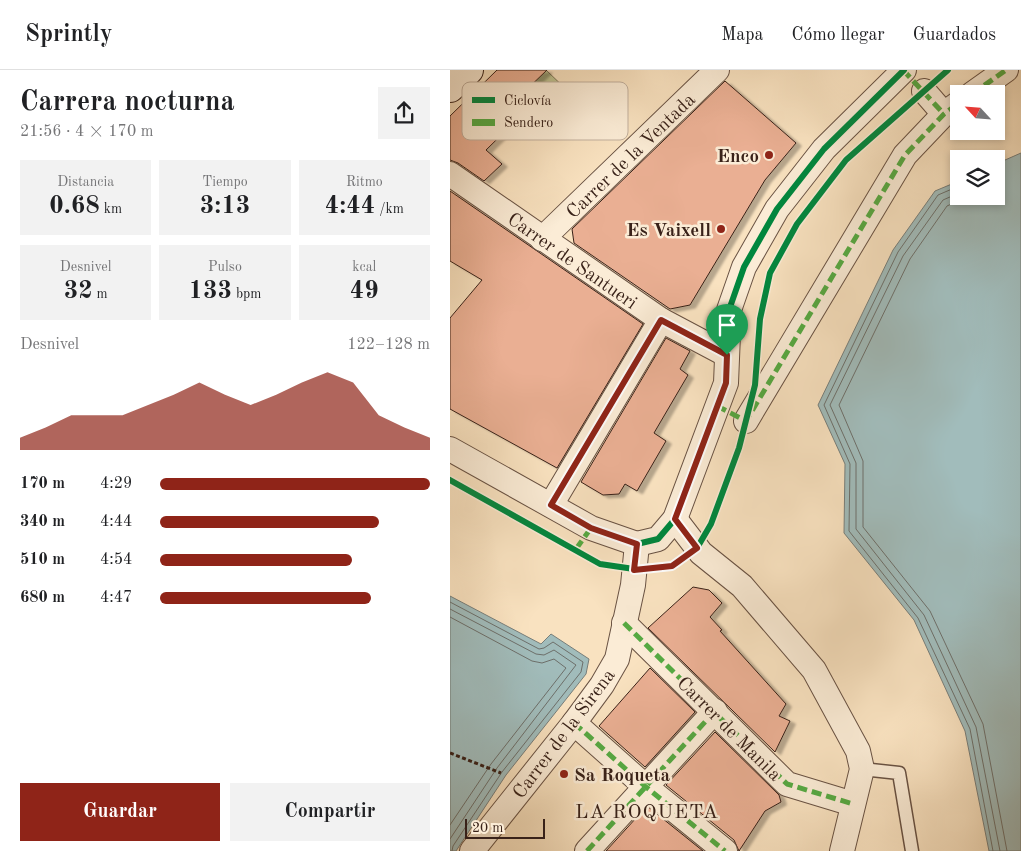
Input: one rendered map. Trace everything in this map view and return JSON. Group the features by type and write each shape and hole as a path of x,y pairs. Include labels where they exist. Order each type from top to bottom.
{"street":[{"path":"450,88 469,70"},
{"name":"Carrer de la Ventada","path":"542,239 717,70"},
{"path":"450,450 591,528 637,544 658,539 680,526 726,383 730,310 744,267 777,209 824,149 904,70"},
{"path":"985,85 1006,70"},
{"path":"924,92 950,108"},
{"path":"746,421 905,155 950,111"},
{"name":"Carrer de Santueri","path":"450,174 661,320 727,355"},
{"path":"551,505 661,320"},
{"path":"680,526 701,553 742,586 814,670 858,751 862,769 842,851"},
{"name":"Carrer de la Sirena","path":"472,851 574,723 602,685 617,659 633,585 637,544"},
{"name":"Carrer de Manila","path":"624,623 787,784 851,814"},
{"path":"587,851 715,711"},
{"path":"574,723 646,787 725,851"},
{"path":"826,851 851,814"}],"lane":[{"path":"862,769 899,773 912,851"}],"path":[{"path":"450,754 506,775"}],"green space":[{"path":"546,70 558,82 528,82"}],"water":[{"path":"1021,153 1021,851 989,851 965,731 914,620 844,533 845,464 818,405 893,250 935,191 950,185 950,205 1005,205 1005,160"},
{"path":"450,596 541,644 551,634 589,659 586,674 506,775 456,851 450,851"}],"building":[{"path":"497,70 547,70 534,82 485,82"},
{"path":"725,81 796,143 765,180 690,305 670,309 574,243 572,229"},
{"path":"462,104 462,140 496,140 486,150 502,164 484,181 458,163 450,160 450,116"},
{"path":"450,191 643,324 557,468 450,409 450,318 482,280 450,261"},
{"path":"666,338 690,351 680,369 688,375 654,433 666,441 637,491 625,484 619,494 603,495 581,482"},
{"path":"693,587 709,590 722,603 710,617 722,630 720,631 786,704 779,716 790,721 775,752 648,628"},
{"path":"650,668 695,712 645,767 599,726"},
{"path":"715,732 779,795 781,802 765,811 739,851 734,840 666,785"},
{"path":"647,806 703,851 606,851"}],"marked path":[{"path":"903,70 944,114"},
{"path":"985,85 1006,70"},
{"path":"717,406 746,421 905,155 950,110"},
{"path":"551,505 661,320"},
{"path":"576,549 591,528"},
{"path":"624,623 787,784 853,804"},
{"path":"587,851 715,711"},
{"path":"574,723 646,787 725,851"}],"cycle path":[{"path":"637,544 658,539 675,519 726,383 729,310 744,267 777,209 824,149 904,70"},
{"path":"450,480 600,564 634,569 672,566 697,548 711,524 739,448 755,385 760,319 770,273 797,224 846,160 948,70"}],"place":[{"name":"Enco","path":"769,155"},
{"name":"Es Vaixell","path":"721,229"},
{"name":"Sa Roqueta","path":"564,774"}],"district":[{"name":"LA ROQUETA","path":"647,811"}],"route":[{"path":"661,320 727,355 726,383 675,519 697,548 672,566 634,570 637,544 591,528 551,505 661,320"}]}
